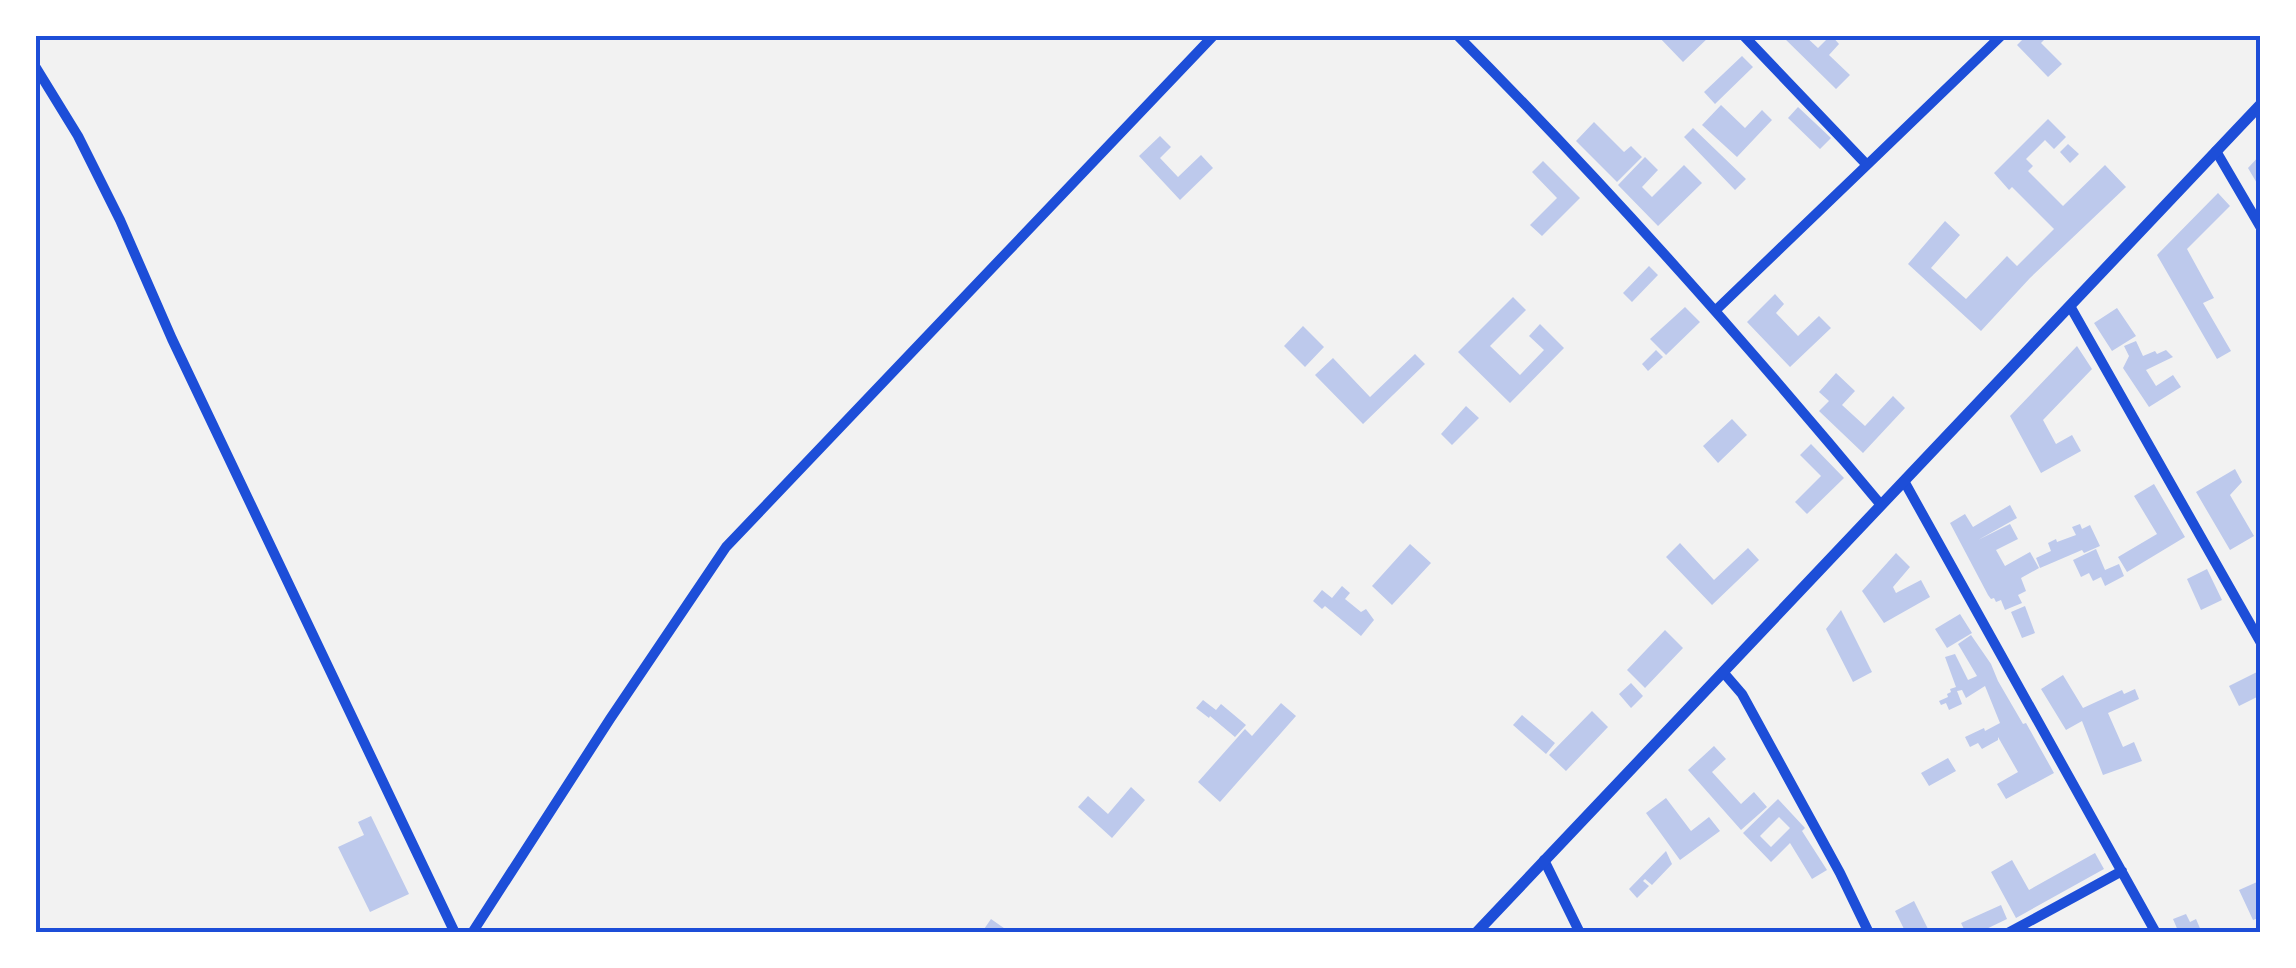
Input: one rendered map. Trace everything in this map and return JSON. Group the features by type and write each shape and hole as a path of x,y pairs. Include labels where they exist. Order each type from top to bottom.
{"street":[{"path":"472,933 726,546 1214,35"},
{"path":"1457,35 1716,310 1882,504"},
{"path":"1742,35 1867,165"},
{"path":"1716,310 2002,35"},
{"path":"35,66 78,136 120,220 172,339 455,933"},
{"path":"1476,933 2261,104"},
{"path":"2216,151 2261,228"},
{"path":"2070,306 2261,643"},
{"path":"1904,481 2156,933"},
{"path":"1722,672 1742,694 1870,933"},
{"path":"1544,860 1580,933"},
{"path":"2008,933 2122,871"}],"building":[{"path":"1657,35 1682,38 1711,35 1683,62"},
{"path":"1781,35 1804,35 1818,48 1831,35 1839,44 1829,55 1850,75 1836,89"},
{"path":"2027,35 2049,35 2041,43 2062,64 2048,77 2017,45"},
{"path":"1742,56 1753,67 1715,104 1704,92"},
{"path":"1721,105 1745,128 1762,110 1772,120 1737,157 1702,125"},
{"path":"1798,107 1831,138 1820,149 1788,118"},
{"path":"2048,119 2066,137 2054,149 2045,140 2026,159 2033,166 2028,171 2063,206 2105,165 2126,187 2030,278 1981,331 1908,264 1945,221 1960,235 1931,268 1966,299 2007,256 2017,266 2054,229 1994,173"},
{"path":"1594,122 1624,152 1631,146 1642,157 1617,182 1576,141"},
{"path":"1693,128 1746,179 1735,190 1684,137"},
{"path":"1160,136 1171,147 1160,158 1178,177 1201,155 1213,168 1180,200 1139,156"},
{"path":"2068,144 2079,154 2070,163 2060,152"},
{"path":"2261,154 2261,184 2258,185 2248,168"},
{"path":"1645,157 1658,170 1642,187 1652,197 1684,165 1702,183 1658,226 1618,185"},
{"path":"1543,161 1580,198 1542,236 1530,225 1557,198 1532,172"},
{"path":"2218,193 2230,206 2187,249 2214,298 2203,303 2231,351 2217,359 2157,255"},
{"path":"1649,266 1658,275 1632,302 1623,293"},
{"path":"1775,294 1784,304 1776,313 1798,336 1819,316 1831,328 1790,367 1747,322"},
{"path":"1513,297 1526,310 1490,346 1520,375 1544,350 1529,336 1540,324 1564,348 1510,403 1458,352"},
{"path":"1685,307 1700,322 1666,355 1650,339"},
{"path":"2117,308 2136,336 2112,351 2094,323"},
{"path":"1303,326 1324,347 1305,367 1284,346"},
{"path":"2136,341 2143,356 2166,350 2173,357 2146,370 2156,386 2173,375 2181,387 2149,407 2123,368 2129,356 2124,346"},
{"path":"2077,346 2092,369 2043,420 2056,444 2072,435 2081,451 2041,473 2010,416"},
{"path":"1656,350 1663,357 1648,371 1642,364"},
{"path":"1415,354 1425,364 1363,424 1315,375 1333,358 1370,397"},
{"path":"1836,373 1855,391 1842,405 1865,426 1893,396 1905,408 1863,453 1819,411 1829,401 1819,392"},
{"path":"1466,406 1479,418 1452,445 1441,434"},
{"path":"1732,419 1747,435 1718,463 1703,446"},
{"path":"1811,444 1844,478 1807,514 1795,502 1821,476 1800,455"},
{"path":"2235,469 2242,482 2230,495 2254,536 2230,550 2196,492"},
{"path":"2154,484 2185,537 2127,572 2118,557 2157,534 2134,496"},
{"path":"2010,505 2017,518 1978,540 2010,524 2018,539 1996,550 2005,566 2030,552 2039,568 2021,578 2026,591 2018,595 2022,603 2005,610 2001,600 1996,602 1988,595 1950,523 1965,514 1973,527"},
{"path":"2080,524 2082,529 2090,525 2100,546 2040,568 2036,558 2051,551 2048,543 2076,535 2072,527"},
{"path":"1680,543 1714,580 1748,548 1759,560 1712,605 1666,557"},
{"path":"1410,544 1431,563 1392,605 1372,586"},
{"path":"2096,549 2105,570 2119,564 2124,576 2105,586 2101,577 2093,581 2089,573 2081,577 2073,560"},
{"path":"1896,553 1910,567 1893,587 1896,593 1921,580 1930,597 1884,623 1862,591"},
{"path":"2207,569 2222,600 2201,610 2187,579"},
{"path":"1342,586 1350,593 1345,599 1361,612 1366,609 1374,620 1361,636 1325,606 1322,609 1313,601 1322,590 1332,598"},
{"path":"2025,606 2035,633 2022,638 2011,612"},
{"path":"1841,610 1872,672 1853,682 1826,629"},
{"path":"1960,614 1972,633 1947,648 1935,629"},
{"path":"1665,630 1683,648 1645,688 1627,670"},
{"path":"1971,635 2054,773 2006,799 1997,784 2018,772 1998,737 1982,749 1978,743 1970,747 1965,737 2000,723 1985,686 1966,698 1962,690 1957,691 1962,704 1949,710 1946,703 1941,705 1939,701 1956,687 1945,657 1955,654 1968,680 1977,676 1958,644"},
{"path":"2261,670 2261,695 2239,706 2229,686"},
{"path":"2063,675 2083,708 2122,690 2124,694 2135,689 2139,699 2108,713 2123,747 2134,742 2142,761 2103,775 2082,721 2066,730 2041,689"},
{"path":"1631,683 1643,696 1631,708 1619,694"},
{"path":"1203,700 1216,710 1221,704 1246,725 1235,737 1196,708"},
{"path":"1281,703 1296,716 1220,802 1198,782 1245,729 1252,736"},
{"path":"1592,711 1608,727 1566,771 1549,755"},
{"path":"1522,715 1555,743 1546,754 1513,725"},
{"path":"1714,746 1726,759 1712,772 1741,804 1754,792 1767,807 1741,830 1688,770"},
{"path":"1948,758 1956,771 1929,786 1921,773"},
{"path":"1131,787 1145,800 1112,838 1078,807 1088,796 1108,814"},
{"path":"1666,798 1691,831 1709,817 1720,831 1680,860 1646,813"},
{"path":"1778,799 1805,828 1802,831 1827,870 1812,879 1790,843 1771,862 1743,833","holes":["1779,817 1790,828 1771,847 1760,836"]},
{"path":"371,816 409,894 370,912 338,847 364,835 358,822"},
{"path":"1666,851 1672,864 1652,885 1645,879 1649,886 1637,898 1629,889"},
{"path":"2095,853 2104,869 2016,918 1991,872 2012,860 2029,890"},
{"path":"2257,882 2261,917 2253,920 2239,890"},
{"path":"1914,901 1930,933 1906,933 1895,911"},
{"path":"2001,905 2007,919 1978,933 1966,933 1961,923"},
{"path":"2186,914 2190,922 2196,919 2202,933 2179,933 2173,919"},
{"path":"991,919 1011,933 982,932"}]}
